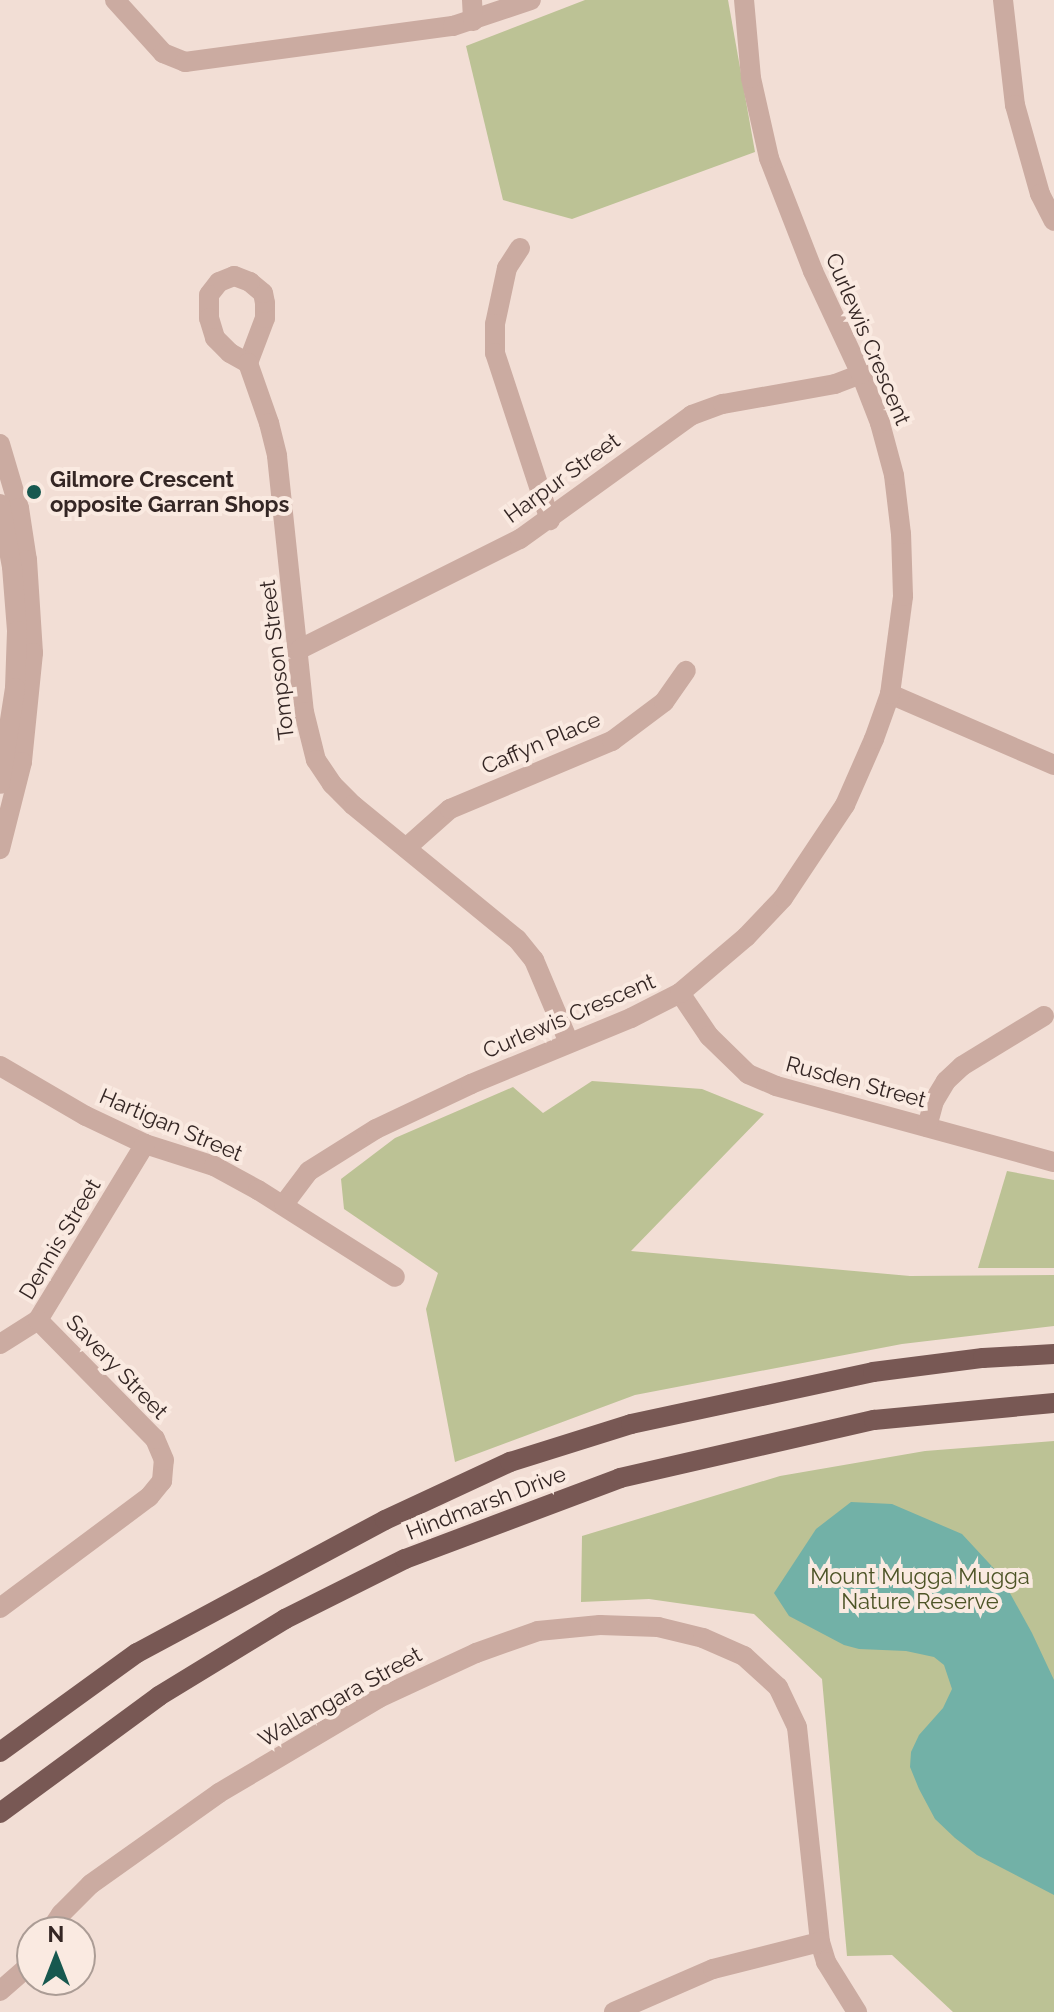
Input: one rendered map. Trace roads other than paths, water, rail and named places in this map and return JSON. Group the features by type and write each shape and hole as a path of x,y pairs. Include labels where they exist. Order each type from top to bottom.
{"main road":[{"name":"Hindmarsh Drive","path":"0,1752 137,1653 385,1520 510,1462 631,1424 873,1372 983,1358 1054,1354"},
{"name":"Hindmarsh Drive","path":"0,1813 159,1696 285,1619 405,1559 620,1478 874,1420 1054,1403"}],"street":[{"path":"115,0 163,53 185,62 473,21 531,0"},
{"path":"472,0 473,21"},
{"name":"Curlewis Crescent","path":"284,1204 309,1171 376,1129 631,1018 680,993 783,898 820,848 845,805 890,694 903,596 901,534 894,475 880,423 861,374 813,271 769,158 751,78 744,0"},
{"path":"1003,0 1015,105 1040,194 1054,221"},
{"path":"520,248 507,268 495,324 495,353 550,520"},
{"name":"Tompson Street","path":"248,363 277,456 300,649 304,712 316,760 332,784 353,805 517,939 534,960 569,1043"},
{"name":"Harpur Street","path":"300,649 520,539 692,415 723,404 835,384 861,374"},
{"path":"0,444 16,496 23,534 33,653 22,762 0,849"},
{"path":"0,504 12,567 17,631 15,688 0,784"},
{"name":"Caffyn Place","path":"406,848 450,809 612,741 664,702 686,671"},
{"path":"890,694 1054,765"},
{"name":"Rusden Street","path":"680,993 709,1036 748,1074 776,1086 1054,1162"},
{"path":"927,1127 934,1101 954,1073 1044,1016"},
{"name":"Hartigan Street","path":"3,1063 86,1116 145,1144 214,1166 284,1204 395,1277"},
{"name":"Dennis Street","path":"0,1344 38,1320 145,1144"},
{"name":"Savery Street","path":"0,1608 149,1497 162,1481 164,1460 155,1439 38,1320"},
{"name":"Wallangara Street","path":"60,1916 91,1884 219,1793 379,1698 476,1653 538,1631 600,1625 658,1627 703,1638 744,1656 778,1687 797,1727 820,1942 831,1971 857,2012"},
{"path":"614,2012 713,1969 820,1942"},
{"path":"0,1991 16,1977"}],"water":[{"path":"851,1502 892,1504 962,1534 1000,1575 1032,1633 1054,1680 1054,1895 977,1855 955,1838 935,1819 919,1789 910,1767 911,1752 919,1735 943,1708 952,1689 944,1665 934,1657 906,1651 859,1649 844,1645 789,1616 774,1593 816,1529"}],"place":[{"name":"Gilmore Crescent opposite Garran Shops","path":"34,492"}],"park label":[{"name":"Mount Mugga Mugga Nature Reserve","path":"920,1588"}]}
